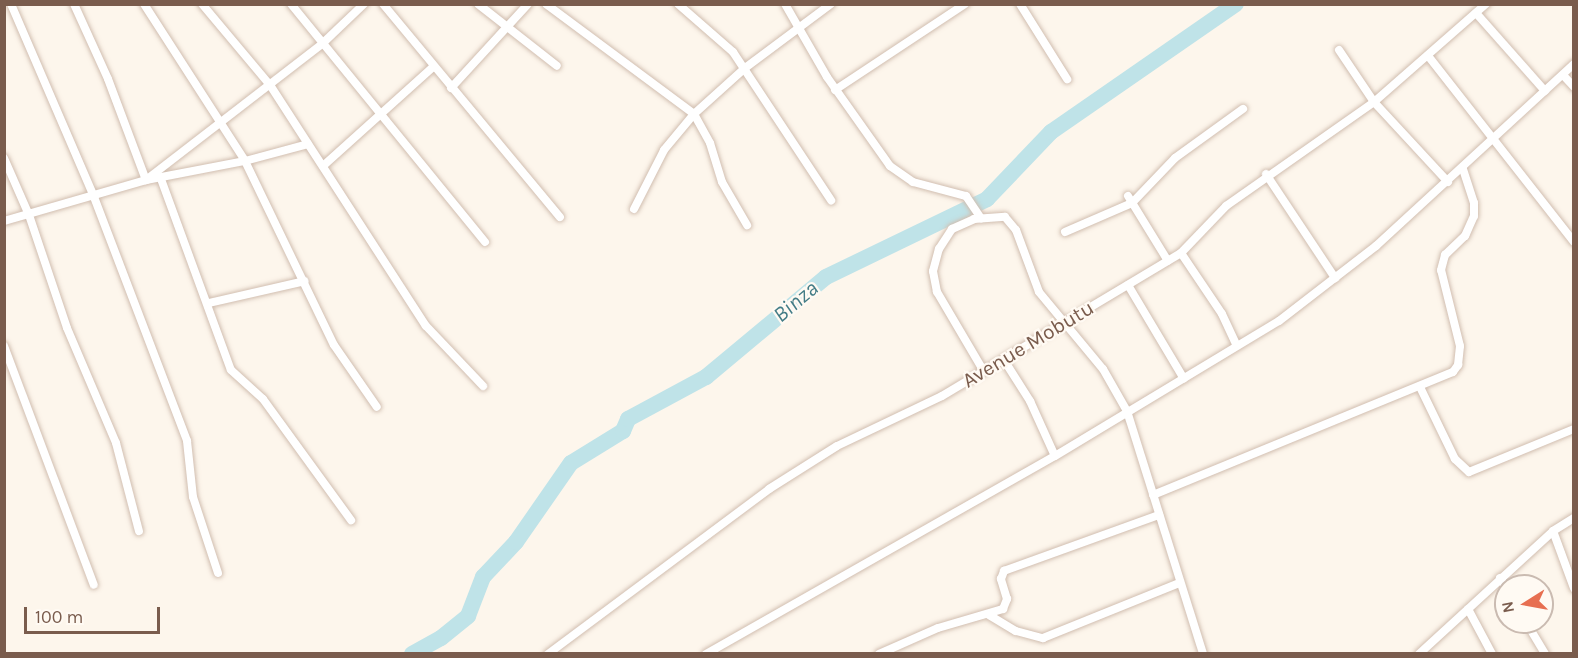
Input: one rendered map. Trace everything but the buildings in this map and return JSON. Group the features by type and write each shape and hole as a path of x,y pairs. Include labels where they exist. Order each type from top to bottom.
{"street":[{"path":"11,4 94,197 188,441 193,497 218,573"},
{"path":"74,4 108,79 146,180"},
{"path":"144,4 219,124 245,161 342,358 377,407"},
{"path":"202,4 270,85 426,326 483,386"},
{"path":"291,4 485,242"},
{"path":"146,180 323,43 364,4"},
{"path":"383,4 433,67 560,217"},
{"path":"478,4 557,66"},
{"path":"451,88 528,4"},
{"path":"546,4 694,114 711,143 722,182 747,225"},
{"path":"678,4 707,27 745,68 831,200"},
{"path":"785,4 835,90 881,155 902,175 924,186 966,196 973,202 980,215"},
{"path":"634,209 664,150 694,114 745,68 831,4"},
{"path":"835,90 965,4"},
{"path":"1020,4 1067,79"},
{"name":"Avenue Mobutu","path":"549,654 769,489 837,446 942,396 1181,253 1226,206 1266,174 1374,102 1429,57 1486,4"},
{"path":"1476,13 1545,91"},
{"path":"1339,50 1374,102 1448,182"},
{"path":"1429,57 1574,242"},
{"path":"706,654 1054,456 1279,321 1335,278 1463,169 1574,64"},
{"path":"323,166 433,67"},
{"path":"1563,75 1574,87"},
{"path":"1065,232 1130,200 1175,158 1244,109"},
{"path":"4,221 94,197 146,180 161,179 245,161 308,144"},
{"path":"4,158 29,215 67,328 116,443 139,531"},
{"path":"1153,495 1452,372 1460,356 1441,270 1445,255 1465,236 1474,216 1474,203 1463,169"},
{"path":"1266,174 1335,278"},
{"path":"161,179 209,303 231,370 263,399 351,520"},
{"path":"1130,200 1168,261"},
{"path":"983,370 937,292 933,271 939,249 952,229 980,215 1005,217 1012,224 1039,292 1113,383 1127,411 1203,654"},
{"path":"1181,253 1222,314 1237,345"},
{"path":"209,303 305,281"},
{"path":"1128,285 1184,379"},
{"path":"4,346 94,585"},
{"path":"1004,360 1030,401 1054,456"},
{"path":"1420,387 1455,459 1469,472 1574,429"},
{"path":"879,654 929,632 989,615 1006,604 1000,579 1004,571 1158,514"},
{"path":"1505,574 1553,531 1574,518"},
{"path":"1553,531 1574,588"},
{"path":"989,615 1016,631 1043,638 1179,583"},
{"path":"1419,654 1494,584"},
{"path":"1468,609 1492,654"},
{"path":"1533,634 1545,654"}],"waterway":[{"name":"Binza","path":"412,654 441,638 468,616 483,577 516,542 571,463 623,431 628,419 706,377 826,277 987,199 1051,132 1236,4"}]}
